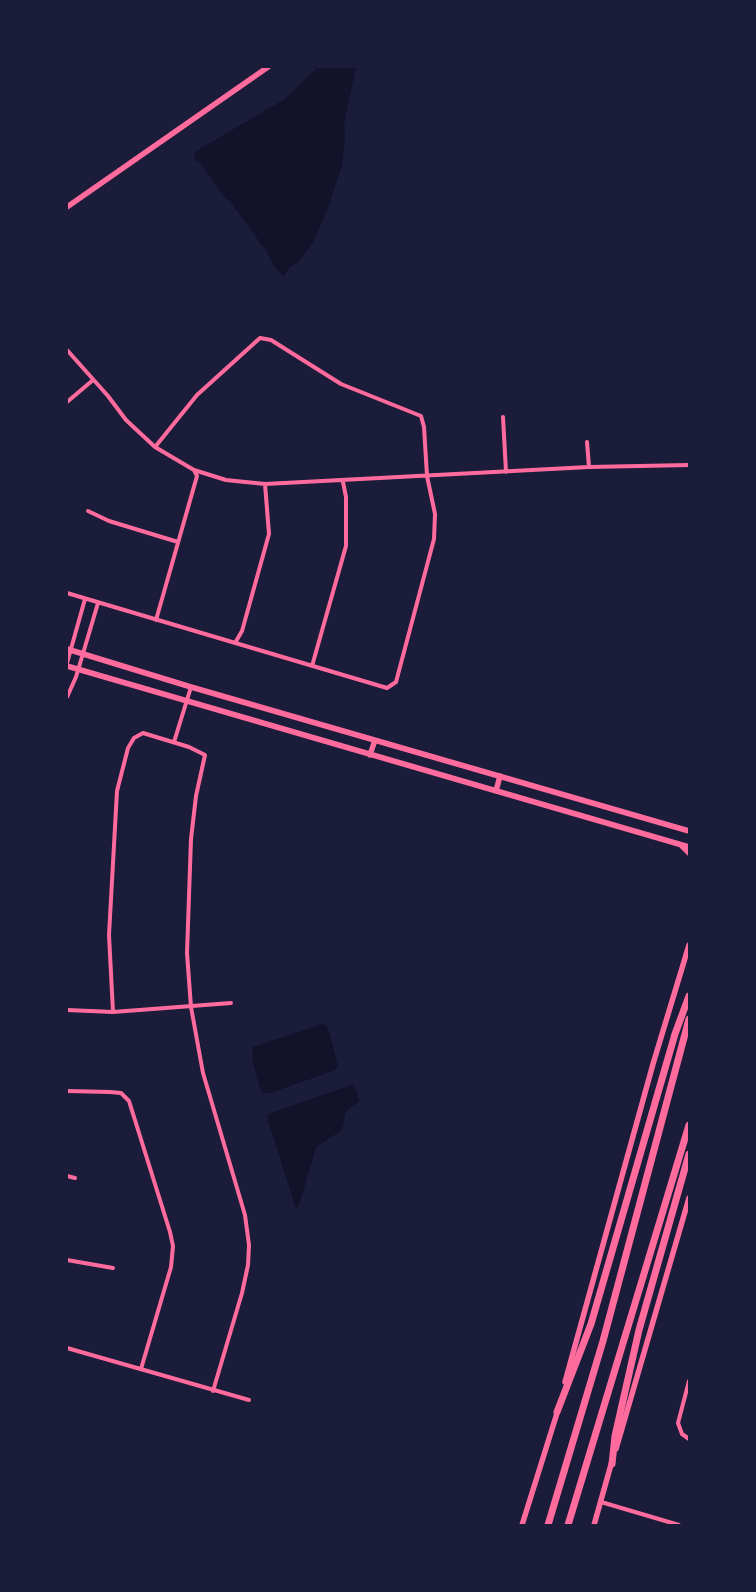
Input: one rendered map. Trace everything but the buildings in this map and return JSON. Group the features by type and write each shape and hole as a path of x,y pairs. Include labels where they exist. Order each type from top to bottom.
{"highway":[{"path":"557,1412 591,1324 675,1034 689,996"},
{"path":"548,1525 603,1341 689,1019"},
{"path":"568,1525 689,1125"},
{"path":"612,1464 616,1429 639,1330 689,1154"}],"main road":[{"path":"67,207 268,67"},
{"path":"69,649 191,687 688,830"},
{"path":"67,666 689,848"},
{"path":"370,755 375,740"},
{"path":"496,791 500,776"},
{"path":"680,845 689,853"},
{"path":"522,1525 557,1412 653,1064 689,945"},
{"path":"594,1525 689,1198"}],"street":[{"path":"67,593 387,688 396,682 434,539 435,514 427,476 424,426 421,416 341,384 271,340 260,338 197,395 155,447"},
{"path":"67,350 108,396 126,420 155,447 194,470 226,480 265,484 343,482 589,467 689,465"},
{"path":"67,402 93,380"},
{"path":"503,417 506,472"},
{"path":"587,442 589,467"},
{"path":"156,620 197,476 194,470"},
{"path":"312,666 346,546 346,497 343,482"},
{"path":"235,643 242,630 269,534 265,484"},
{"path":"88,511 109,521 178,542"},
{"path":"67,663 69,649 85,599"},
{"path":"67,697 78,670 98,603"},
{"path":"174,742 191,687"},
{"path":"113,1012 109,935 113,844 118,781 128,748 134,738 143,733 174,742 205,754 194,807 191,839 187,953 190,1007 203,1073 243,1208 248,1240 248,1265 242,1293 213,1391"},
{"path":"67,1010 113,1012 231,1003"},
{"path":"67,1092 121,1093 129,1100 170,1232 173,1253 171,1267 141,1370"},
{"path":"67,1176 75,1178"},
{"path":"67,1260 113,1268"},
{"path":"67,1348 213,1391 249,1400"},
{"path":"689,1381 678,1423 682,1434 689,1439"},
{"path":"601,1502 679,1525"}],"shaded area":[{"path":"318,67 356,67 344,124 345,137 342,165 329,205 313,243 298,262 288,269 284,277 274,266 267,252 231,203 221,193 202,165 196,161 194,154 196,151 285,99"},
{"path":"323,1024 327,1026 330,1034 338,1067 336,1070 270,1093 264,1093 260,1089 252,1057 253,1047"},
{"path":"354,1084 359,1101 346,1111 342,1130 316,1147 300,1202 296,1209 267,1117 268,1114"}]}
